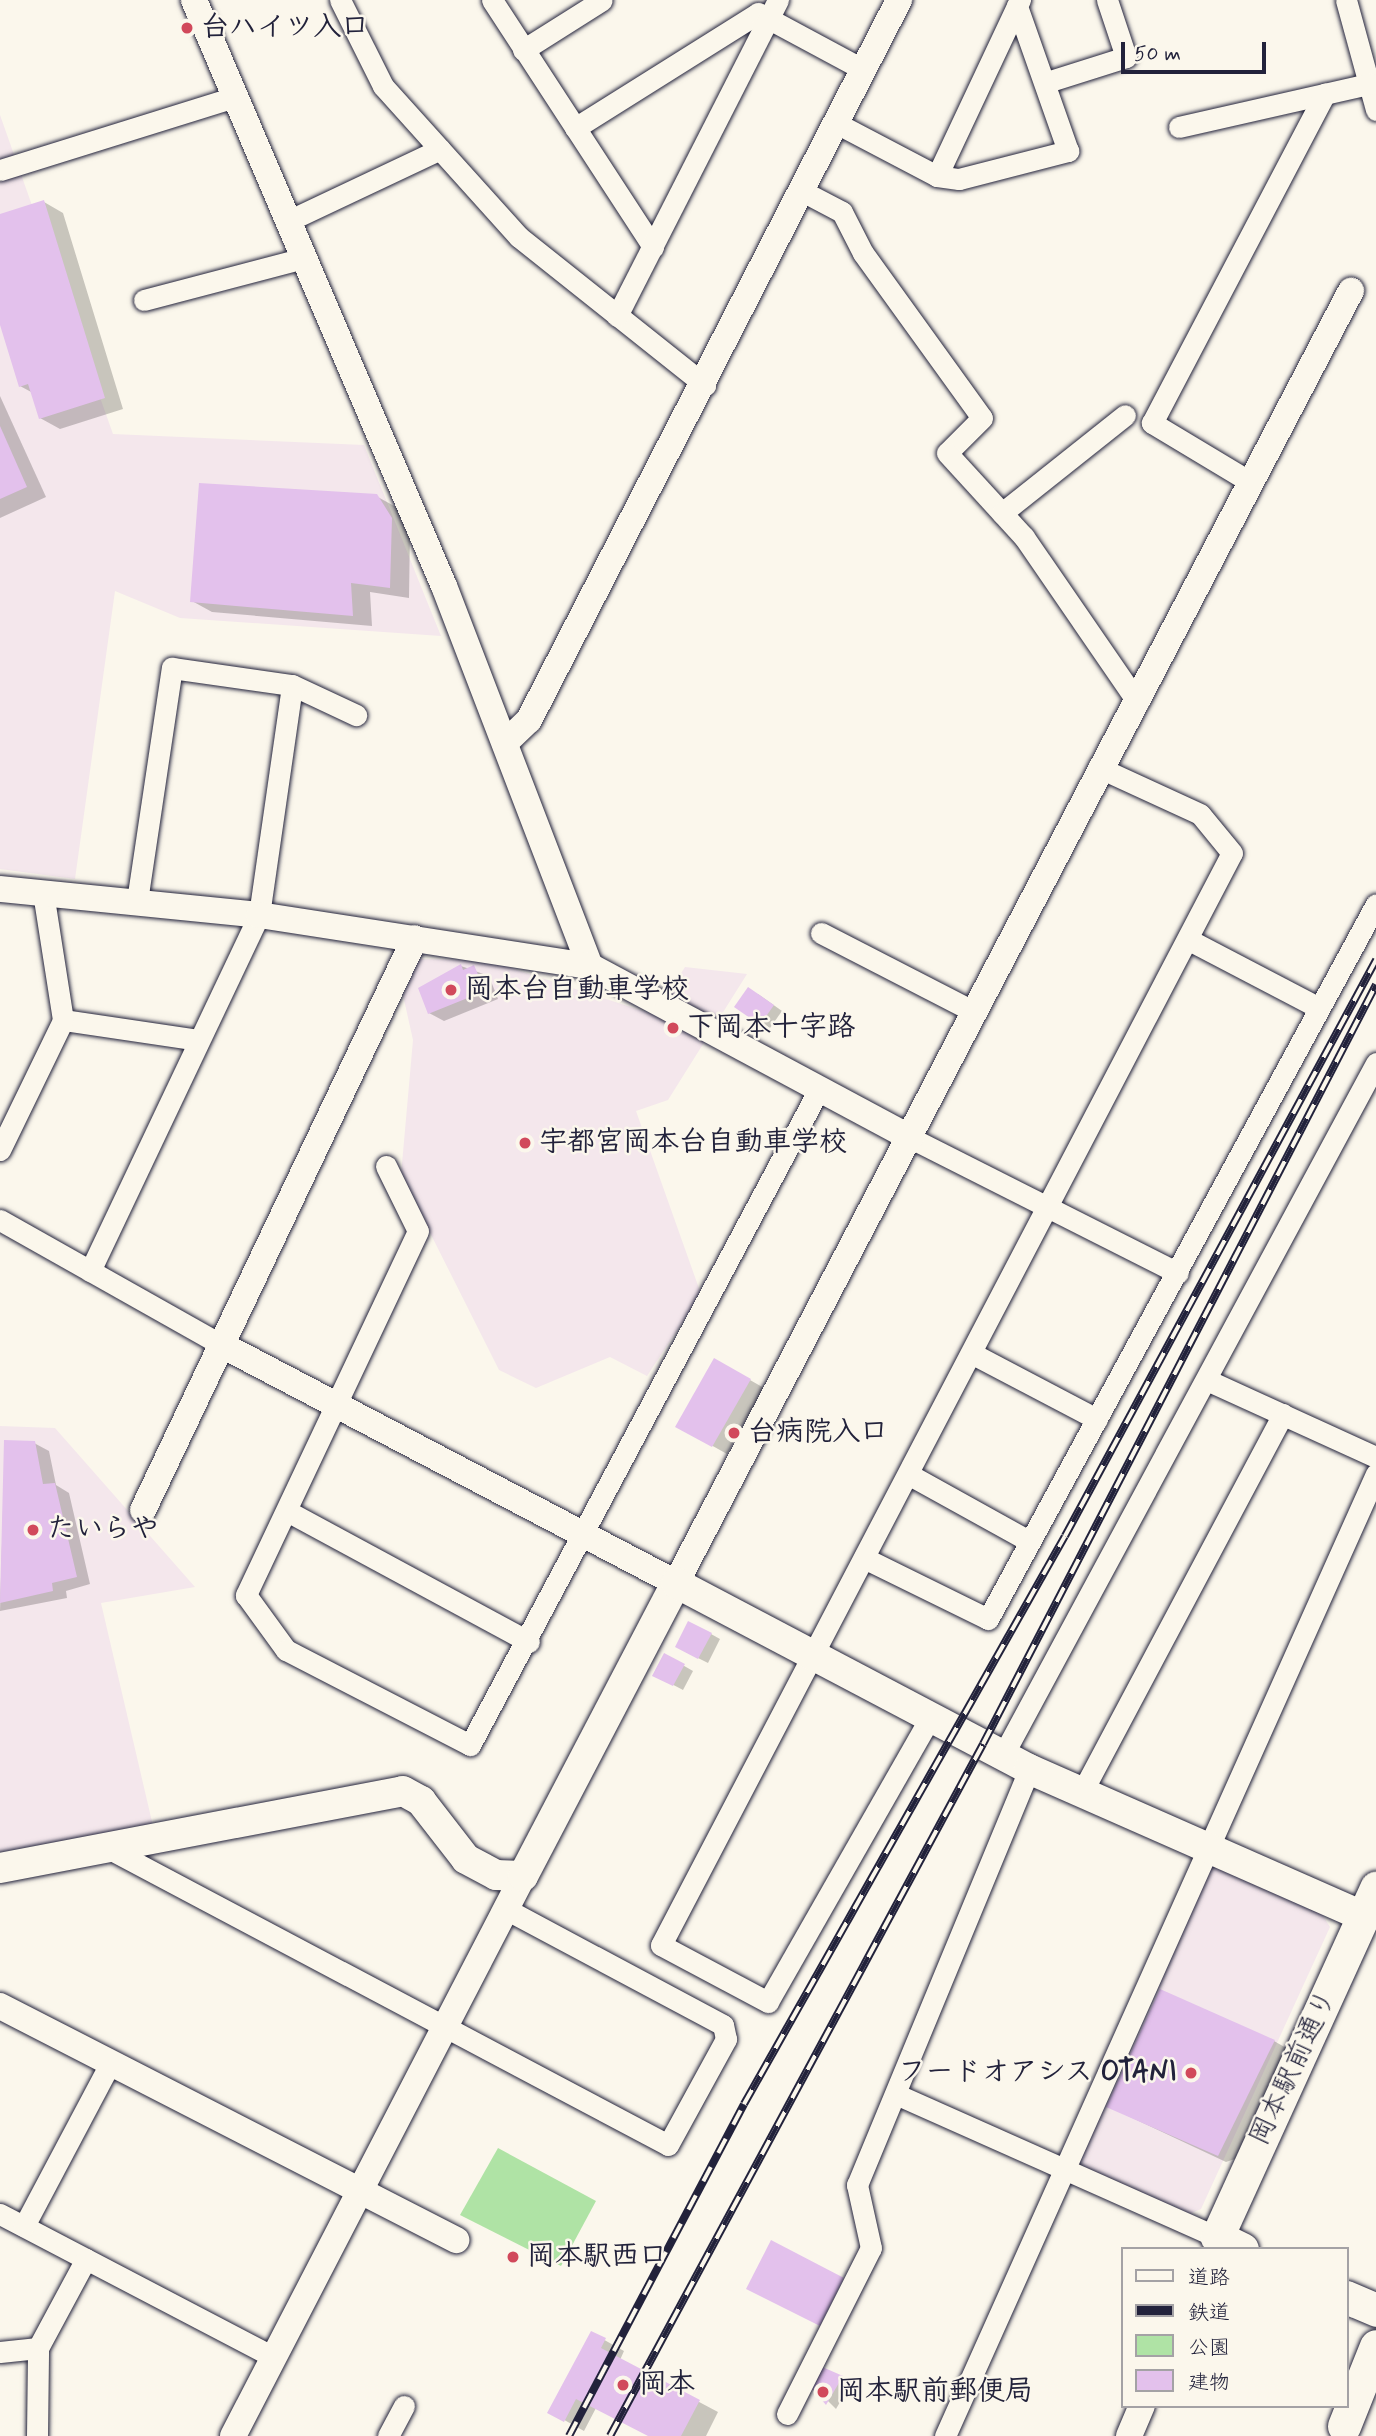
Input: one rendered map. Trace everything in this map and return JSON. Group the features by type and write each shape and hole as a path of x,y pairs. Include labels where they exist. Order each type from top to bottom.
{"main road":[{"path":"0,1868 103,1846 403,1791 421,1801 466,1859 496,1875 523,1876 676,1583 1029,1769 1207,1847 1372,1908"},
{"name":"岡本駅前通り","path":"1223,2245 1372,1908"},
{"path":"1348,2298 1376,2310"},
{"path":"1339,2431 1376,2346"},
{"path":"1339,2431 1376,2403"}],"street":[{"path":"194,0 505,743 590,966"},
{"path":"340,0 383,86 519,237 705,385"},
{"path":"492,0 653,247"},
{"path":"523,50 602,0"},
{"path":"505,743 529,720 705,385 899,0"},
{"path":"1047,82 1126,57 1107,0"},
{"path":"1346,0 1376,110"},
{"path":"836,123 937,176 959,179 1068,151 1019,3"},
{"path":"937,176 1019,3"},
{"path":"617,316 774,8"},
{"path":"575,128 758,13 774,8"},
{"path":"774,8 864,70"},
{"path":"1179,127 1369,83"},
{"path":"1252,482 1152,424 1325,94"},
{"path":"0,170 235,97"},
{"path":"288,221 440,149"},
{"path":"802,191 842,212 863,253 982,418 947,453 1002,513 1138,703"},
{"path":"144,299 304,258"},
{"path":"0,1220 220,1344 676,1583 911,1138 971,1010 1098,767 1138,703 1351,291"},
{"path":"1002,513 1125,415"},
{"path":"137,901 172,668 292,685 356,715"},
{"path":"90,1271 259,915 292,685"},
{"path":"931,1716 768,2002 661,1945 811,1656 1191,941 1232,853 1200,814 1098,767"},
{"path":"0,889 259,915 590,966 818,1091 1178,1273"},
{"path":"0,1150 63,1020 43,893"},
{"path":"864,1559 988,1619 1178,1273 1317,1007 1376,904"},
{"path":"821,933 971,1010"},
{"path":"143,1510 415,938"},
{"path":"1191,941 1317,1007"},
{"path":"63,1020 198,1040"},
{"path":"1003,1755 1209,1381 1376,1062"},
{"path":"386,1166 418,1231 247,1595 286,1650 470,1745 529,1642 818,1091"},
{"path":"973,1354 1097,1419"},
{"path":"1209,1381 1376,1457"},
{"path":"1083,1793 1283,1414"},
{"path":"908,1474 1029,1541"},
{"path":"944,2436 1066,2171 1207,1847 1376,1474"},
{"path":"288,1511 529,1642"},
{"path":"787,2414 871,2248 858,2185 898,2095 1029,1769"},
{"path":"103,1846 442,2029 668,2145 726,2039 718,2019 506,1909"},
{"path":"233,2436 523,1876"},
{"path":"0,2006 456,2240"},
{"path":"24,2226 111,2062"},
{"path":"898,2095 1223,2245"},
{"path":"0,2214 273,2357"},
{"path":"37,2436 38,2348 86,2259"},
{"path":"0,2352 38,2348"},
{"path":"388,2436 404,2406"},
{"path":"1129,2436 1141,2408"}],"shaded area":[{"path":"0,115 113,434 364,445 441,636 180,618 115,591 75,879 0,869"},
{"name":"宇都宮岡本台自動車学校","path":"419,959 487,960 655,1015 685,967 747,974 668,1100 636,1111 701,1294 647,1376 610,1357 536,1388 499,1370 401,1175 413,1040 403,995"},
{"path":"0,1426 55,1428 195,1587 101,1603 153,1826 0,1852"},
{"path":"1217,1865 1318,1908 1330,1927 1201,2209 1187,2215 1084,2169 1080,2157 1208,1869"}],"green space":[{"path":"498,2148 596,2201 561,2266 460,2215"}],"building":[{"path":"44,200 105,398 39,419 28,384 19,387 0,325 0,214"},
{"path":"0,426 27,487 0,499"},
{"path":"199,483 377,494 392,518 390,588 351,583 353,616 190,602"},
{"name":"岡本台自動車学校","path":"461,964 463,970 474,965 485,991 428,1014 418,988"},
{"path":"748,987 774,1005 760,1025 734,1007"},
{"path":"714,1358 751,1379 712,1447 675,1427"},
{"name":"たいらや","path":"4,1440 35,1441 43,1484 55,1483 77,1577 52,1583 53,1591 0,1603"},
{"path":"688,1621 712,1633 698,1659 675,1647"},
{"path":"664,1653 685,1664 673,1686 652,1676"},
{"name":"フードオアシス OTANI","path":"1160,1989 1275,2040 1218,2156 1106,2107"},
{"path":"771,2240 844,2278 820,2326 746,2289"},
{"path":"591,2331 606,2338 601,2348 700,2400 681,2436 648,2436 576,2399 564,2422 547,2413"},
{"name":"岡本駅前郵便局","path":"820,2366 843,2376 826,2405 809,2385"}],"railway":[{"path":"569,2436 744,2104 1065,1536 1376,960"},
{"path":"610,2436 983,1744 1376,985"}],"place":[{"name":"台ハイツ入口","path":"187,28"},
{"name":"岡本台自動車学校","path":"451,990"},
{"name":"下岡本十字路","path":"673,1028"},
{"name":"宇都宮岡本台自動車学校","path":"525,1143"},
{"name":"台病院入口","path":"734,1433"},
{"name":"たいらや","path":"33,1530"},
{"name":"フードオアシス OTANI","path":"1191,2073"},
{"name":"岡本駅西口","path":"513,2257"},
{"name":"岡本","path":"623,2385"},
{"name":"岡本駅前郵便局","path":"823,2392"}]}
